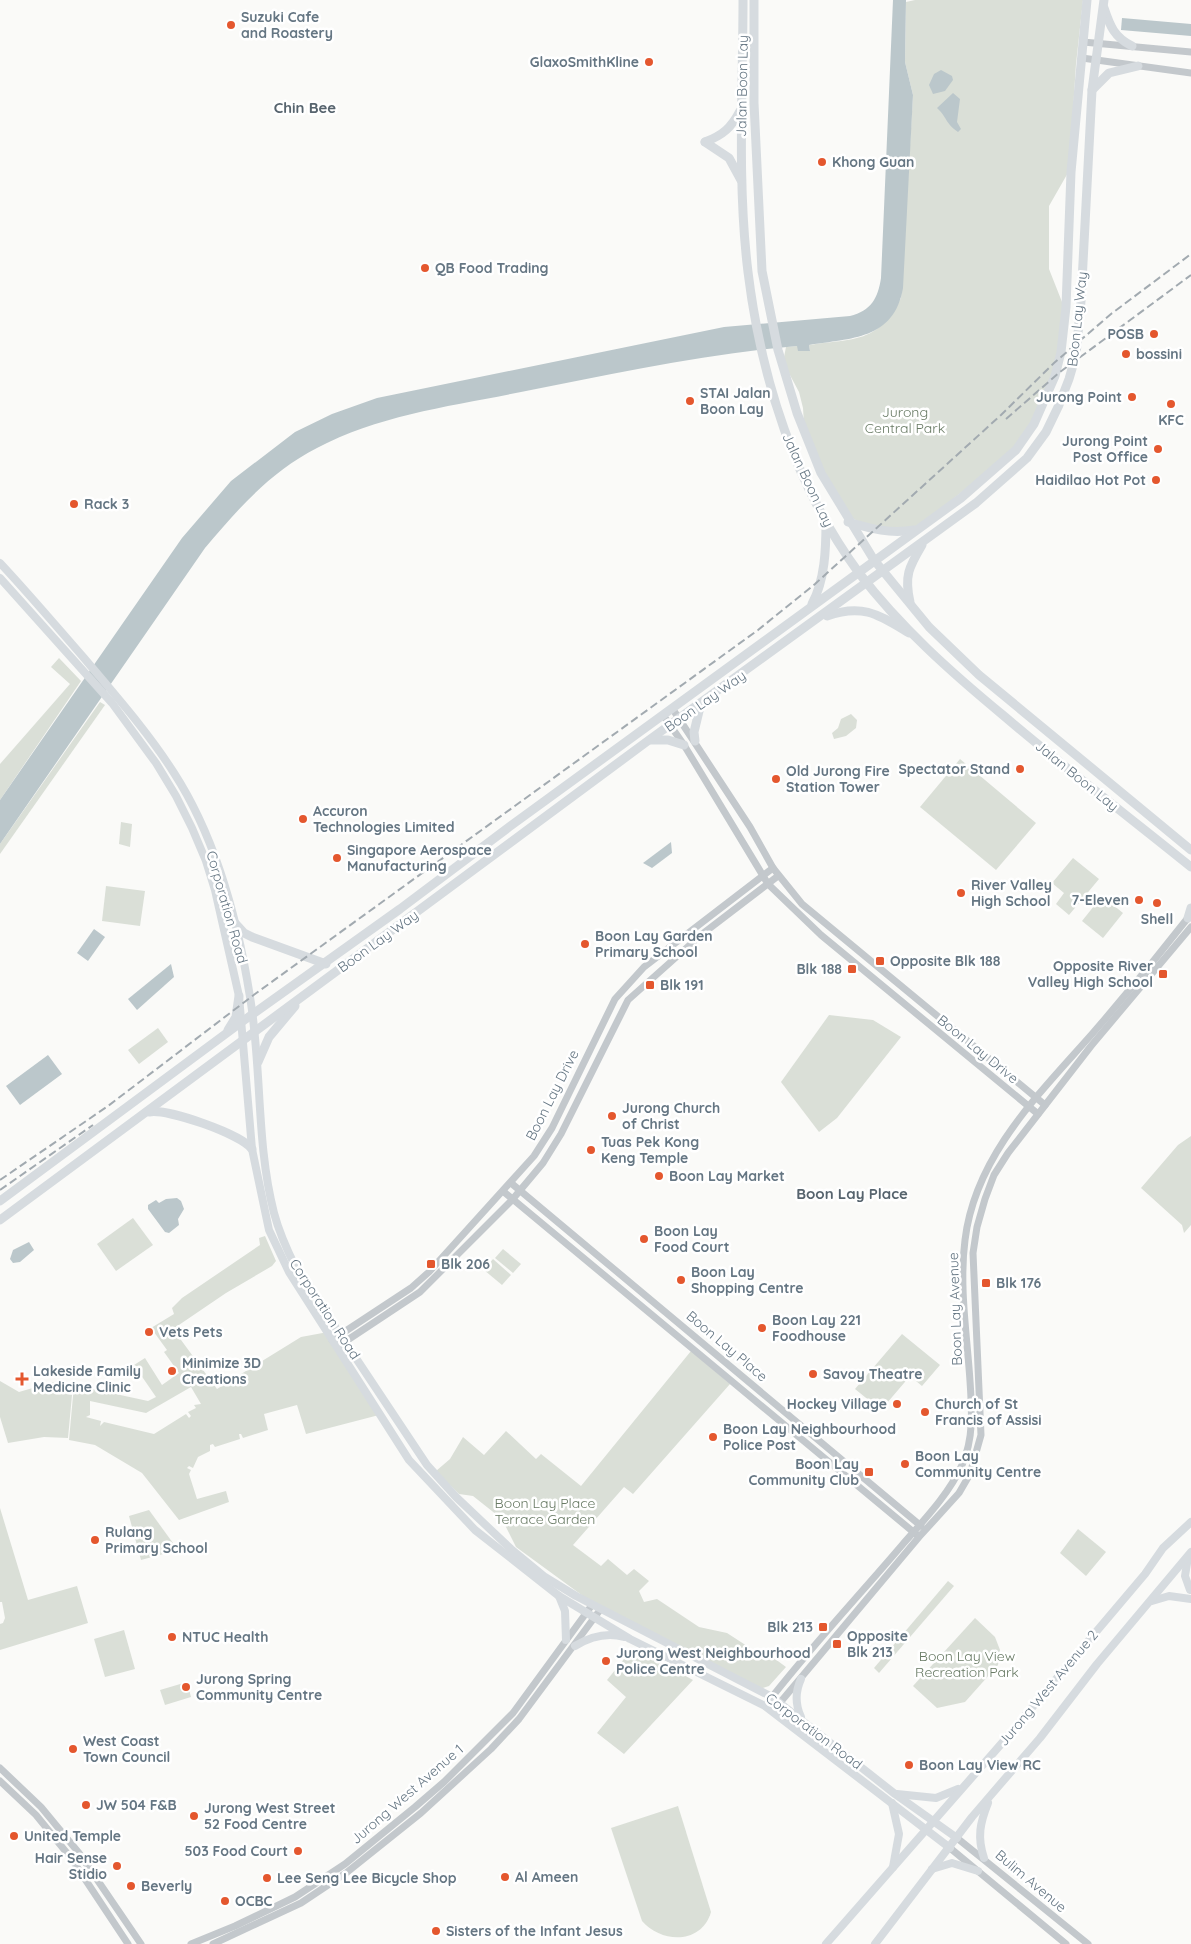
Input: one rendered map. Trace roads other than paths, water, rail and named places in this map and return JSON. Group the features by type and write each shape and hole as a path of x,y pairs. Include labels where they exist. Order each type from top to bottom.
{"main road":[{"name":"Jalan Boon Lay","path":"743,0 740,111 747,263 755,323 781,419 810,490 826,522 867,582 939,661 1072,774 1191,868"},
{"name":"Jalan Boon Lay","path":"754,0 757,181 762,271 771,323 778,350 813,456 848,522 882,571 929,627 979,675 1191,850"},
{"name":"Boon Lay Way","path":"0,1201 242,1021 326,964 810,606 982,482 1016,450 1034,424 1056,376 1061,352 1066,307 1071,172 1087,0"},
{"path":"1103,3 1114,33 1120,40 1132,46"},
{"name":"Boon Lay Way","path":"0,1220 670,725 990,493 1028,458 1046,432 1069,379 1076,355 1081,308 1092,90 1103,3"},
{"path":"1092,90 1109,73 1138,66"},
{"path":"740,111 730,129 721,136 705,142 729,158 743,187 757,181"},
{"path":"810,606 820,586 826,545 826,522"},
{"path":"848,522 888,532 917,529"},
{"path":"911,605 906,587 907,574 924,541"},
{"name":"Corporation Road","path":"0,563 91,667 176,796 192,828 206,861 216,896 239,996 252,1149 266,1218 285,1266 409,1460 438,1492 483,1536 559,1596 630,1638 773,1711 950,1848"},
{"name":"Corporation Road","path":"0,578 86,674 110,695 155,745 185,792 215,858 234,922 253,1014 261,1118 269,1188 280,1234 293,1262 408,1439 456,1497 510,1549 545,1577 600,1610 772,1697 895,1794 957,1838"},
{"path":"7,585 15,579"},
{"path":"817,620 840,611 860,610 877,613 918,638"},
{"path":"695,741 694,732 701,703"},
{"path":"650,740 668,740 684,745"},
{"path":"1190,920 1191,908"},
{"path":"234,922 244,933 252,937 326,964"},
{"path":"223,1036 236,1017 239,996"},
{"path":"258,1062 269,1037 299,1000"},
{"path":"147,1112 166,1111 242,1139 252,1149"},
{"path":"285,1266 293,1262"},
{"name":"Jurong West Avenue 2","path":"826,1944 934,1822 1145,1574 1163,1548 1191,1522"},
{"path":"1190,1553 1185,1576 1190,1590"},
{"name":"Jurong West Avenue 2","path":"875,1944 931,1869 1040,1738 1097,1664 1190,1553"},
{"path":"559,1596 565,1612 566,1640"},
{"path":"1150,1602 1169,1596 1191,1599"},
{"path":"575,1646 587,1639 602,1635 630,1638"},
{"path":"801,1679 796,1690 797,1710 802,1719"},
{"path":"895,1794 936,1798 956,1791 968,1781"},
{"path":"984,1858 979,1841 980,1826 991,1796"},
{"path":"892,1803 899,1834 892,1869"},
{"path":"931,1869 952,1863 978,1871"}],"street":[{"path":"1083,42 1191,52"},
{"path":"1082,58 1191,73"},
{"name":"Boon Lay Drive","path":"672,708 750,827 778,876 802,904 1045,1105"},
{"name":"Boon Lay Drive","path":"663,715 684,745 768,884 822,935 1038,1114"},
{"name":"Boon Lay Drive","path":"332,1340 417,1282 460,1241 534,1156 548,1135 616,1000 628,983 727,902 773,868"},
{"name":"Boon Lay Drive","path":"337,1347 420,1292 512,1200 551,1151 628,1000 701,935 778,876"},
{"path":"727,902 734,910"},
{"name":"Boon Lay Avenue","path":"923,1527 961,1468 971,1435 972,1410 963,1271 968,1225 982,1182 994,1158 1035,1097 1190,920"},
{"name":"Boon Lay Avenue","path":"765,1706 916,1534 959,1493 970,1474 981,1435 972,1272 977,1227 994,1175 1038,1114 1190,920"},
{"path":"587,1055 592,1054 598,1059"},
{"path":"569,1093 573,1097 579,1096"},
{"name":"Boon Lay Place","path":"511,1183 923,1527"},
{"name":"Boon Lay Place","path":"504,1192 916,1534"},
{"path":"544,1226 547,1218 551,1216"},
{"path":"682,1339 686,1337 689,1331"},
{"name":"Boon Lay Avenue","path":"773,1711 801,1679 916,1534"},
{"name":"Jurong West Avenue 1","path":"191,1944 235,1926 295,1897 345,1864 444,1782 513,1713 592,1605"},
{"name":"Jurong West Avenue 1","path":"213,1944 301,1903 346,1873 421,1813 502,1737 528,1707 596,1618 600,1610"},
{"path":"0,1768 41,1807 79,1853 141,1944"},
{"path":"0,1781 36,1815 71,1858 128,1944"},
{"name":"Bulim Avenue","path":"957,1838 1088,1944"},
{"name":"Bulim Avenue","path":"950,1848 1066,1944"}],"railway":[{"path":"0,1180 108,1106 255,994 758,630 815,584 1001,415 1054,363 1111,314 1191,254"},
{"path":"1006,419 1060,372 1191,275"},
{"path":"0,1190 93,1125"}],"place":[{"name":"Suzuki Cafe and Roastery","path":"231,25"},
{"name":"GlaxoSmithKline","path":"649,62"},
{"name":"Khong Guan","path":"822,162"},
{"name":"QB Food Trading","path":"425,268"},
{"name":"POSB","path":"1154,334"},
{"name":"bossini","path":"1126,354"},
{"name":"Jurong Point","path":"1132,397"},
{"name":"STAI Jalan Boon Lay","path":"690,401"},
{"name":"KFC","path":"1171,404"},
{"name":"Jurong Point Post Office","path":"1158,449"},
{"name":"Haidilao Hot Pot","path":"1156,480"},
{"name":"Rack 3","path":"74,504"},
{"name":"Spectator Stand","path":"1020,769"},
{"name":"Old Jurong Fire Station Tower","path":"776,779"},
{"name":"Accuron Technologies Limited","path":"303,819"},
{"name":"Singapore Aerospace Manufacturing","path":"337,858"},
{"name":"River Valley High School","path":"961,893"},
{"name":"7-Eleven","path":"1139,900"},
{"name":"Shell","path":"1157,903"},
{"name":"Boon Lay Garden Primary School","path":"585,944"},
{"name":"Opposite Blk 188","path":"880,961"},
{"name":"Blk 188","path":"852,969"},
{"name":"Opposite River Valley High School","path":"1163,974"},
{"name":"Blk 191","path":"650,985"},
{"name":"Jurong Church of Christ","path":"612,1116"},
{"name":"Tuas Pek Kong Keng Temple","path":"591,1150"},
{"name":"Boon Lay Market","path":"659,1176"},
{"name":"Boon Lay Food Court","path":"644,1239"},
{"name":"Blk 206","path":"431,1264"},
{"name":"Boon Lay Shopping Centre","path":"681,1280"},
{"name":"Blk 176","path":"986,1283"},
{"name":"Boon Lay 221 Foodhouse","path":"762,1328"},
{"name":"Vets Pets","path":"149,1332"},
{"name":"Minimize 3D Creations","path":"172,1371"},
{"name":"Savoy Theatre","path":"813,1374"},
{"name":"Lakeside Family Medicine Clinic","path":"22,1379"},
{"name":"Hockey Village","path":"897,1404"},
{"name":"Church of St Francis of Assisi","path":"925,1412"},
{"name":"Boon Lay Neighbourhood Police Post","path":"713,1437"},
{"name":"Boon Lay Community Centre","path":"905,1464"},
{"name":"Boon Lay Community Club","path":"869,1472"},
{"name":"Rulang Primary School","path":"95,1540"},
{"name":"Blk 213","path":"823,1627"},
{"name":"NTUC Health","path":"172,1637"},
{"name":"Opposite Blk 213","path":"837,1644"},
{"name":"Jurong West Neighbourhood Police Centre","path":"606,1661"},
{"name":"Jurong Spring Community Centre","path":"186,1687"},
{"name":"West Coast Town Council","path":"73,1749"},
{"name":"Boon Lay View RC","path":"909,1765"},
{"name":"JW 504 F&B","path":"86,1805"},
{"name":"Jurong West Street 52 Food Centre","path":"194,1816"},
{"name":"United Temple","path":"14,1836"},
{"name":"503 Food Court","path":"298,1851"},
{"name":"Hair Sense Stidio","path":"117,1866"},
{"name":"Al Ameen","path":"505,1877"},
{"name":"Lee Seng Lee Bicycle Shop","path":"267,1878"},
{"name":"Beverly","path":"131,1886"},
{"name":"OCBC","path":"225,1901"},
{"name":"Sisters of the Infant Jesus","path":"436,1931"}],"district":[{"name":"Chin Bee","path":"305,108"},
{"name":"Boon Lay Place","path":"852,1194"}],"park label":[{"name":"Jurong Central Park","path":"905,420"},
{"name":"Boon Lay Place Terrace Garden","path":"545,1512"},
{"name":"Boon Lay View Recreation Park","path":"967,1664"}]}
